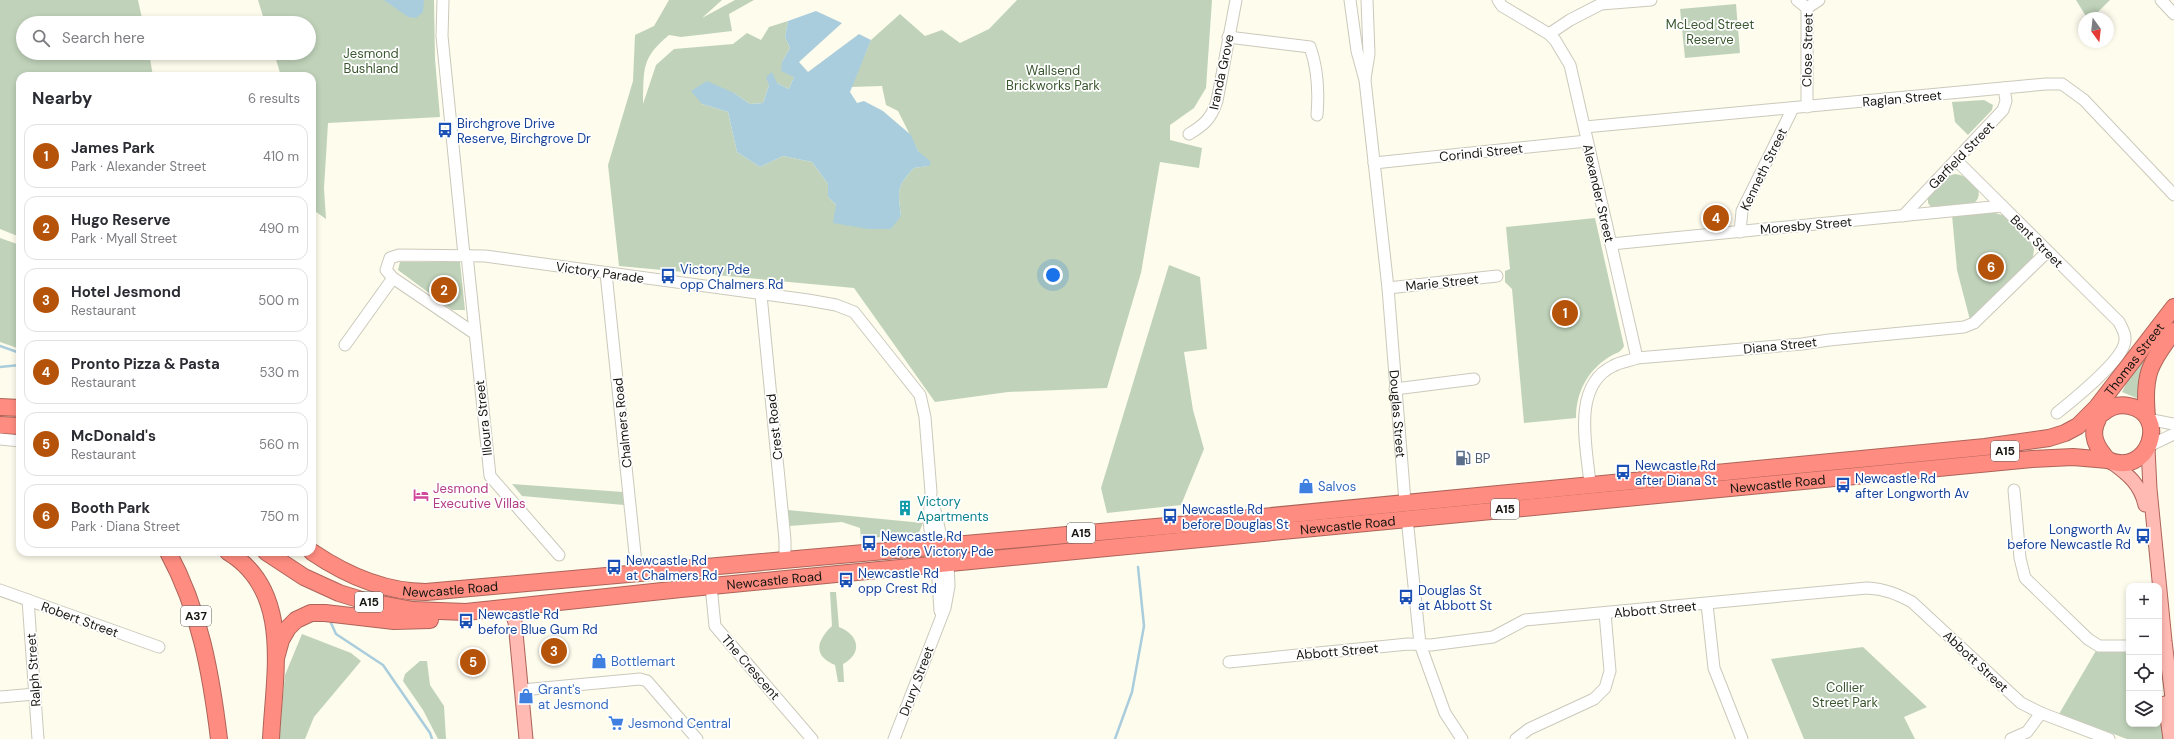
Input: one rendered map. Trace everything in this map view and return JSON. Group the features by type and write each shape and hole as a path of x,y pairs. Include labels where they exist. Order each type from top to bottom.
{"highway":[{"name":"Thomas Street","path":"2098,414 2144,346 2174,307"},
{"name":"Thomas Street","path":"2147,418 2145,385 2148,371 2154,358 2174,331"},
{"name":"A15","path":"2147,418 2140,410 2128,406 2117,406 2098,414 2094,438 2097,447 2109,461 2121,463 2131,462 2149,447"},
{"path":"0,407 16,408"},
{"name":"Newcastle Road","path":"316,554 356,577 378,586 403,591 426,592 1904,456 2048,438 2071,430 2098,414"},
{"path":"2147,418 2152,433 2149,447"},
{"path":"0,425 16,426"},
{"name":"Newcastle Road","path":"272,556 304,577 354,598 399,609 461,612 1407,518 2032,459 2073,457 2109,461"},
{"name":"Douglas Street","path":"1405,502 1407,518"},
{"path":"938,545 942,564"},
{"name":"A37","path":"170,556 185,586 205,647 212,684 219,739"},
{"path":"233,556 248,567 263,586 269,599 274,622 276,658 271,739"},
{"path":"508,585 510,608"},
{"path":"276,658 281,640 288,628 296,620 311,613 416,621 454,618 461,612"}],"main road":[{"path":"2149,447 2149,475 2174,714"},
{"path":"2109,461 2134,480 2142,493 2146,506 2153,583"},
{"path":"510,608 515,622 526,739"},
{"path":"510,608 507,622 519,739"},
{"path":"2166,642 2170,739"}],"street":[{"name":"Illoura Street","path":"443,0 442,36 490,476 559,555"},
{"name":"Iranda Grove","path":"1189,134 1203,125 1213,114 1217,101 1236,0"},
{"name":"Douglas Street","path":"1350,0 1357,51 1365,80 1388,288 1405,502"},
{"path":"1357,0 1362,28 1368,44"},
{"name":"Douglas Street","path":"1365,80 1368,44 1367,0"},
{"path":"1498,0 1502,6 1549,34 1570,20 1601,4 1651,0"},
{"path":"1797,0 1807,8"},
{"name":"Close Street","path":"1807,107 1807,8 1819,0"},
{"path":"2161,0 2174,14"},
{"name":"Alexander Street","path":"1549,34 1555,40 1570,65 1636,358"},
{"path":"1228,37 1310,47 1315,60 1319,89 1317,114"},
{"name":"Raglan Street","path":"1585,127 2046,84 2062,84 2084,100 2174,195"},
{"name":"Garfield Street","path":"1903,216 2003,110 2006,101 2004,88"},
{"name":"Kenneth Street","path":"1740,232 1742,212 1793,108"},
{"name":"Corindi Street","path":"1374,163 1587,141"},
{"name":"Bent Street","path":"1956,160 2119,322"},
{"name":"Moresby Street","path":"1611,244 2002,206"},
{"name":"Diana Street","path":"1590,484 1585,414 1586,400 1595,380 1612,366 1636,358 1802,344 1964,327 1974,323 2047,252"},
{"name":"Victory Parade","path":"393,278 387,272 386,266 389,259 395,256 466,255 836,305 854,312 865,323 920,395 925,417 930,492 938,545"},
{"name":"Chalmers Road","path":"606,273 637,573"},
{"name":"Marie Street","path":"1388,288 1497,276"},
{"path":"345,345 393,278 474,333"},
{"name":"Crest Road","path":"761,295 785,540 785,559"},
{"name":"Thomas Street","path":"2057,413 2092,383 2120,353 2124,346 2125,334 2119,322"},
{"path":"1395,389 1474,379"},
{"path":"2147,418 2174,424"},
{"path":"2149,447 2174,434"},
{"path":"0,439 16,441"},
{"path":"2014,490 2020,558 2026,578 2088,639 2099,646 2126,646"},
{"name":"Douglas Street","path":"1407,518 1420,644 1446,713 1452,726 1462,739"},
{"name":"Drury Street","path":"894,739 938,623 942,564"},
{"name":"The Crescent","path":"711,586 716,626 812,739"},
{"name":"Abbott Street","path":"1229,662 1420,644 1431,645 1493,637 1525,620 1867,588 1881,589 1895,593 1912,602 2021,703 2041,713 2109,739"},
{"name":"Robert Street","path":"0,590 159,647"},
{"name":"Ralph Street","path":"28,600 38,739"},
{"path":"1707,604 1714,668 1742,739"},
{"path":"1516,739 1529,729 1594,699 1605,688 1610,671 1605,613"},
{"path":"522,690 640,678 646,681 697,739"},
{"path":"0,697 35,694"},
{"path":"2012,739 2027,732 2041,713"}],"green space":[{"path":"0,0 138,0 141,16 16,16 16,60 150,60 152,72 16,72 16,235 0,229"},
{"name":"Jesmond Bushland","path":"258,0 434,0 435,59 440,117 328,123 324,188 326,219 316,212 316,72 280,72 276,60 316,60 316,16 263,16"},
{"name":"Wallsend Brickworks Park","path":"669,0 722,0 702,18 735,0 754,0 729,14 732,31 681,37 669,35 660,43 653,51 646,65 644,73 643,104 656,65 674,49 733,44 747,33 761,40 769,27 788,21 785,37 790,48 782,62 794,77 789,89 777,83 769,85 763,103 750,104 734,93 702,104 728,112 737,152 760,167 783,156 812,162 828,184 828,197 836,205 901,216 899,194 901,185 914,168 928,166 918,151 898,111 886,105 882,86 851,87 871,40 900,14 925,36 942,30 960,43 989,29 1017,0 1212,0 1206,88 1194,108 1170,125 1170,140 1202,148 1199,168 1160,162 1141,273 1107,388 1008,392 935,402 854,288 619,266 608,165 633,81 635,35 654,26"},
{"path":"2076,0 2110,0 2098,12 2083,12"},
{"name":"McLeod Street Reserve","path":"1736,4 1740,53 1685,58 1680,9"},
{"path":"1984,100 1993,105 1992,110 1968,135 1955,122 1952,102"},
{"path":"1955,174 1965,177 1975,184 1978,189 1978,198 1974,203 1931,207 1928,203 1928,197 1948,176"},
{"path":"1988,211 2006,216 2031,241 2034,249 2033,257 2028,264 1970,320 1957,270 1952,215"},
{"path":"1595,218 1624,346 1620,352 1601,363 1584,383 1578,400 1576,418 1524,423 1512,289 1505,282 1505,271 1510,269 1506,227"},
{"path":"0,238 16,244 16,348 0,342"},
{"path":"400,262 460,262 465,310 452,310 398,270"},
{"path":"1169,265 1200,277 1207,349 1184,352 1193,410 1204,449 1181,505 1107,513 1101,488"},
{"path":"2174,316 2174,322 2159,342 2139,399 2122,392 2131,374"},
{"path":"512,484 623,492 624,505 522,496"},
{"path":"788,510 923,523 918,535 867,538 861,540 860,528 842,522 789,526"},
{"path":"830,592 836,592 839,627 846,630 851,635 856,644 854,655 843,664 844,682 838,682 835,665 823,657 819,648 823,637 832,626"},
{"path":"302,634 351,653 361,661 314,717 305,739 279,739 285,675"},
{"name":"Collier Street Park","path":"1863,647 1927,707 1904,717 1915,739 1804,739 1771,659"},
{"path":"2097,649 2126,650 2126,727 2162,727 2162,702 2166,739 2127,739 2059,714"},
{"path":"420,661 427,661 430,685 444,706 446,739 438,739 423,710 403,681 405,674"}],"water":[{"path":"384,0 424,0 423,12 416,18 408,17"},
{"path":"816,11 842,23 799,62 808,72 859,34 871,40 850,92 857,103 864,101 883,111 911,135 918,151 931,162 929,166 914,168 901,185 899,200 901,216 891,229 868,229 833,223 836,205 828,197 828,184 812,162 783,156 760,167 737,152 728,112 702,104 691,91 707,81 734,93 750,104 763,103 769,85 766,77 772,72 777,83 789,89 794,77 781,71 782,62 790,48 785,37 788,21"}],"waterway":[{"path":"0,346 16,352"},
{"path":"0,367 16,365"},
{"path":"1115,739 1132,692 1144,626 1138,567"},
{"path":"331,623 336,634 383,665 430,733 432,739"}],"place":[{"name":"Birchgrove Drive Reserve, Birchgrove Dr","path":"445,130"},
{"name":"Pronto Pizza & Pasta","path":"1716,218"},
{"name":"Booth Park","path":"1991,267"},
{"name":"Victory Pde opp Chalmers Rd","path":"668,276"},
{"name":"Hugo Reserve","path":"444,290"},
{"name":"James Park","path":"1565,313"},
{"name":"BP","path":"1463,458"},
{"name":"Newcastle Rd after Diana St","path":"1623,472"},
{"name":"Newcastle Rd after Longworth Av","path":"1843,485"},
{"name":"Salvos","path":"1306,486"},
{"name":"Jesmond Executive Villas","path":"421,495"},
{"name":"Victory Apartments","path":"905,508"},
{"name":"Newcastle Rd before Douglas St","path":"1170,516"},
{"name":"Longworth Av before Newcastle Rd","path":"2143,536"},
{"name":"Newcastle Rd before Victory Pde","path":"869,543"},
{"name":"Newcastle Rd at Chalmers Rd","path":"614,567"},
{"name":"Newcastle Rd opp Crest Rd","path":"846,580"},
{"name":"Douglas St at Abbott St","path":"1406,597"},
{"name":"Newcastle Rd before Blue Gum Rd","path":"466,621"},
{"name":"Hotel Jesmond","path":"554,651"},
{"name":"Bottlemart","path":"599,661"},
{"name":"McDonald's","path":"473,662"},
{"name":"Grant's at Jesmond","path":"526,696"},
{"name":"Jesmond Central","path":"616,723"}]}
